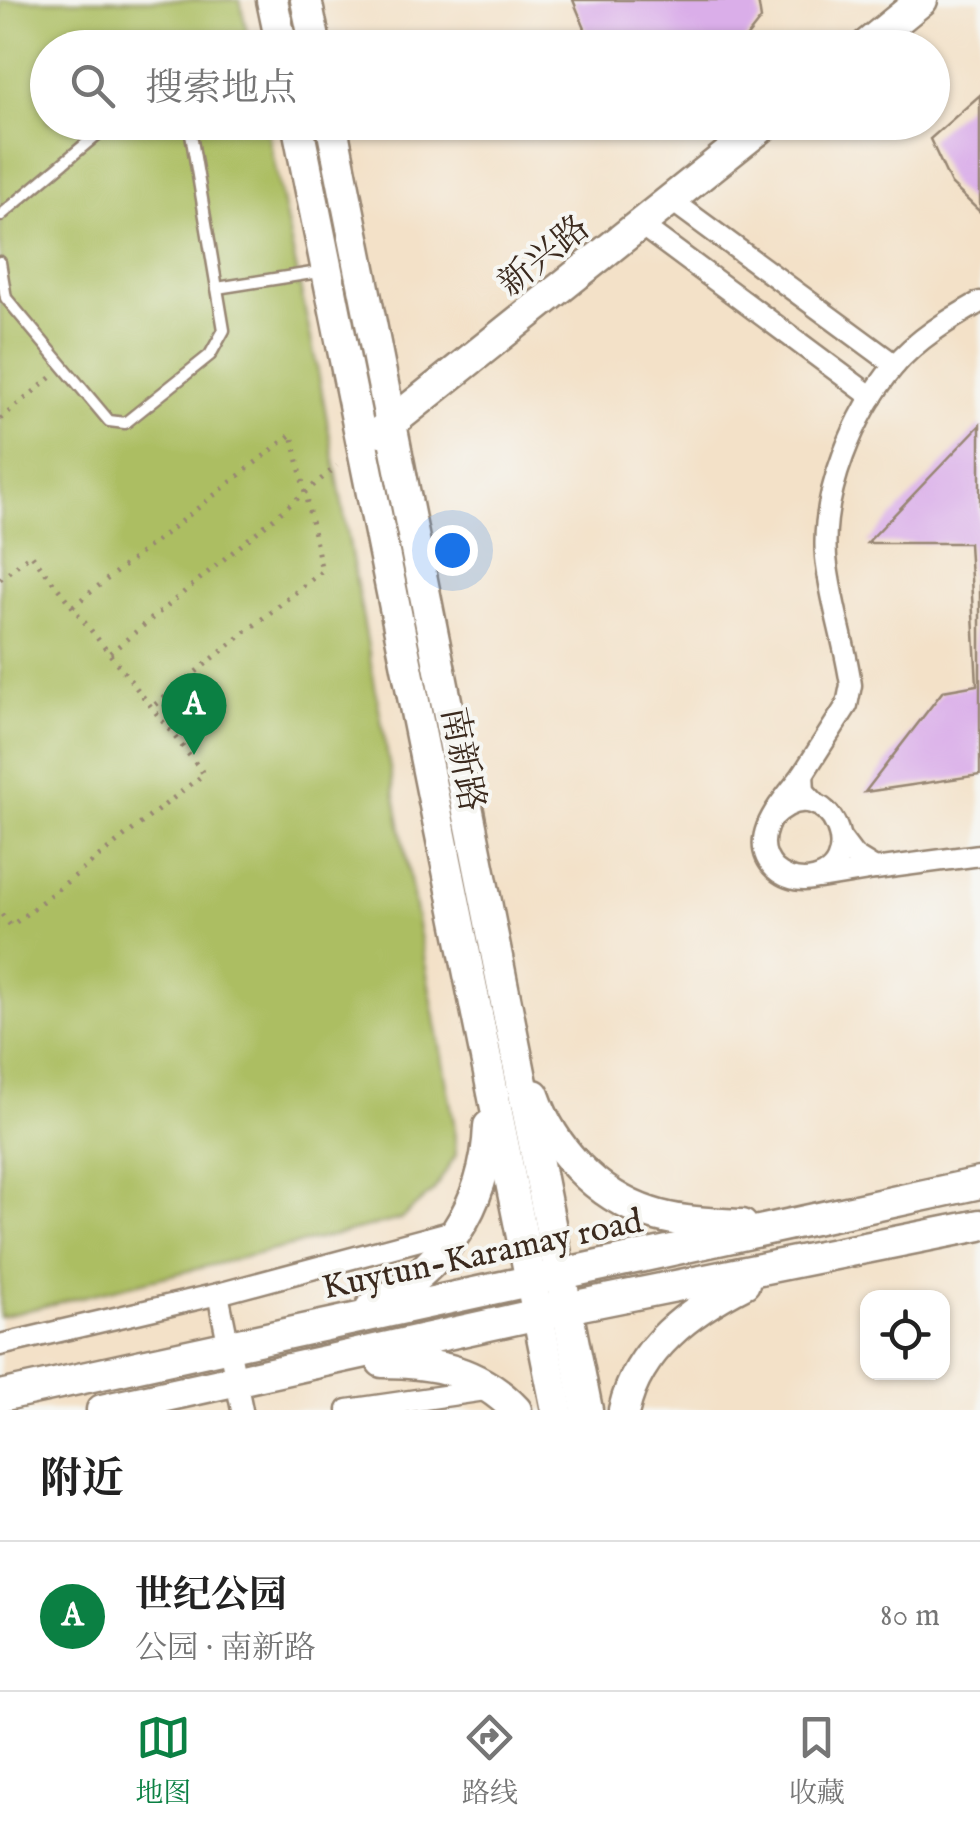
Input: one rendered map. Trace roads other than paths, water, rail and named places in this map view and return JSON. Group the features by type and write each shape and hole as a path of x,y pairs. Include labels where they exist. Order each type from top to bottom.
{"street":[{"path":"272,0 278,30"},
{"path":"306,0 312,30"},
{"path":"884,30 922,0"},
{"name":"南新路","path":"301,140 362,445 495,1025"},
{"name":"南新路","path":"335,140 392,423 495,1025 545,1279 552,1312 587,1410"},
{"name":"新兴路","path":"362,445 746,140"},
{"path":"671,200 895,365"},
{"path":"641,225 872,397"},
{"path":"980,302 918,343 895,365 872,397 845,450 834,487 826,554 850,685 847,704 772,818 764,839 769,861 786,876 808,880 980,856"},
{"path":"803,774 804,791 835,820 842,840 854,856 875,868"},
{"path":"772,818 792,804 817,805"},
{"path":"808,880 836,862 842,840"},
{"path":"495,1025 546,1123 581,1170 615,1196 648,1213 683,1221 775,1228"},
{"path":"348,1321 401,1292 436,1258 458,1230 479,1190 488,1156 495,1025"},
{"name":"Kuytun-Karamay road","path":"0,1396 980,1183"},
{"name":"Kuytun-Karamay road","path":"102,1410 239,1396 324,1362 980,1225"},
{"path":"0,1345 218,1294 458,1230"},
{"path":"624,1410 647,1357 682,1320 774,1267"},
{"path":"218,1294 239,1396"},
{"name":"南新路","path":"552,1312 557,1410"},
{"path":"324,1362 426,1362 470,1375 516,1410"},
{"path":"348,1410 492,1389"}],"lane":[{"path":"0,216 91,140"},
{"path":"0,262 6,298 108,420 125,424 210,355 224,330 192,140"},
{"path":"217,288 327,271"}],"place":[{"name":"世纪公园","path":"194,755"}]}
